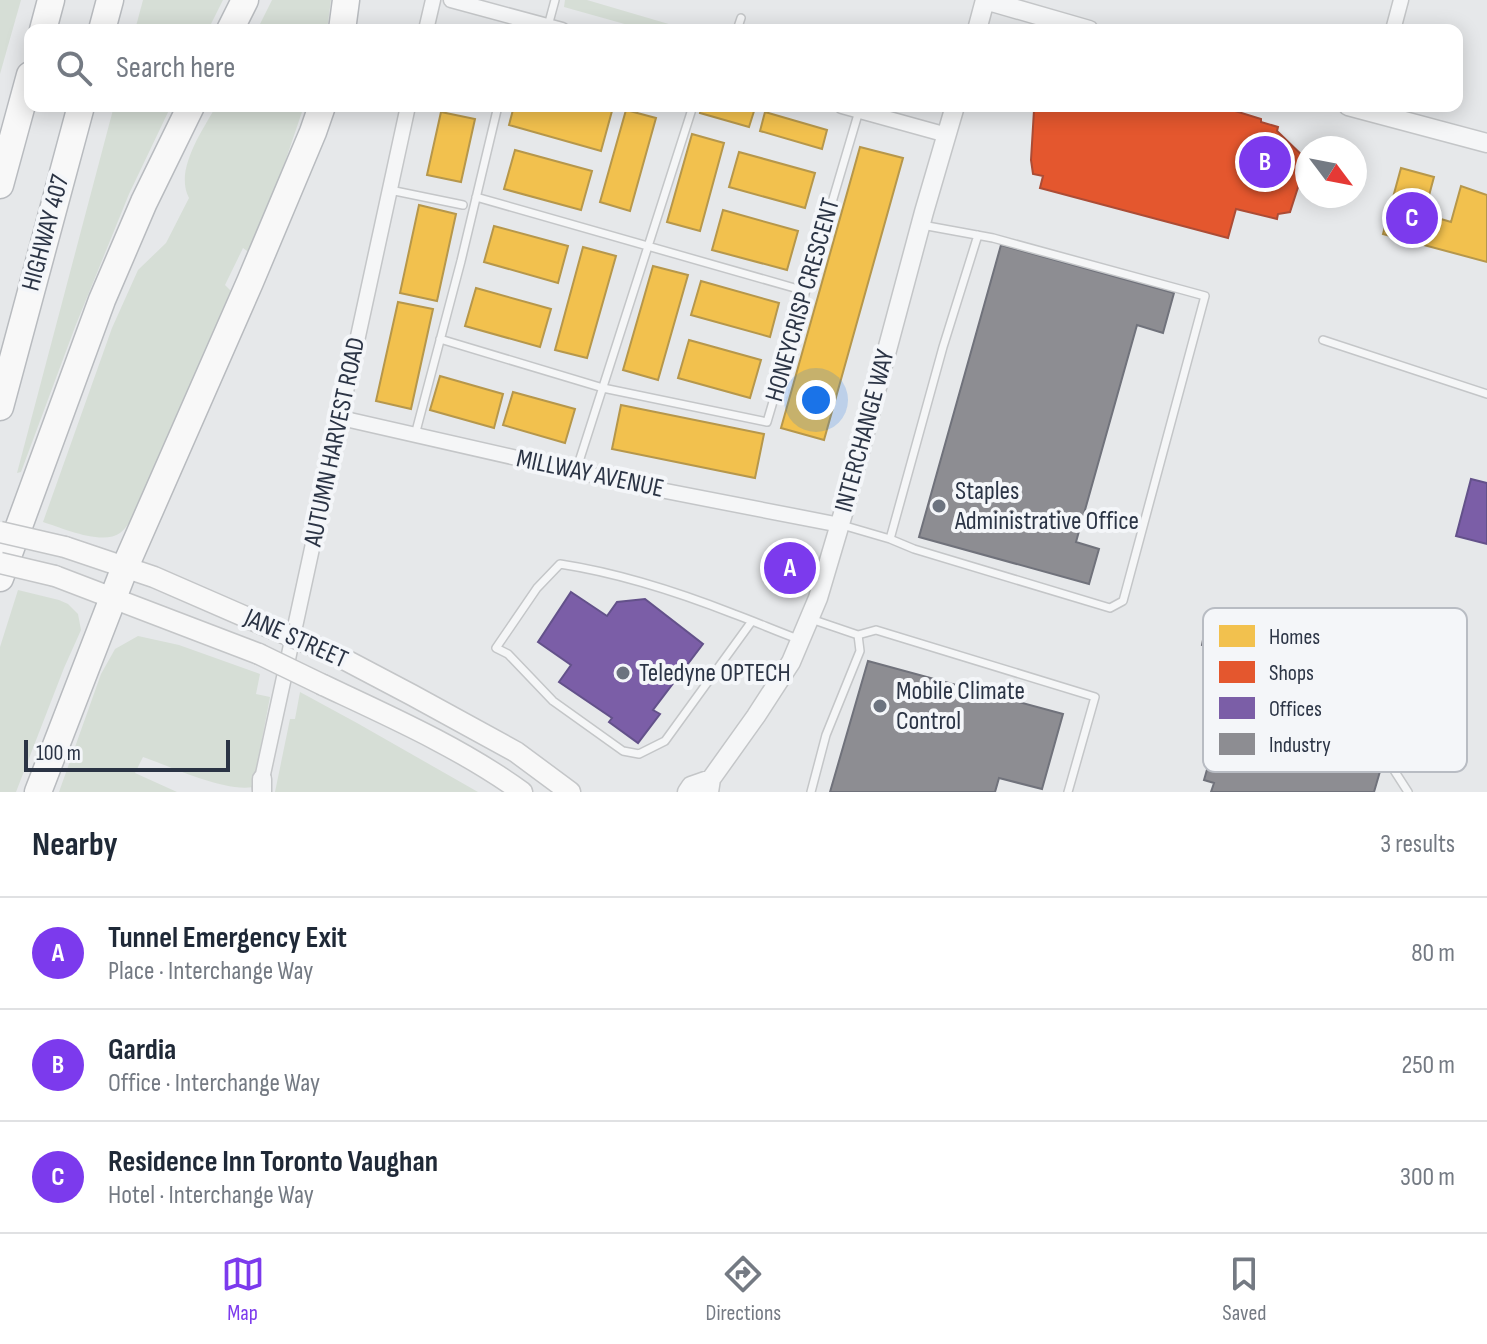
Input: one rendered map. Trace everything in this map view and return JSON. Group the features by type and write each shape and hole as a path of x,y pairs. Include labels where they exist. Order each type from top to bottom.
{"highway":[{"path":"45,24 51,0"},
{"path":"104,24 110,0"},
{"path":"233,24 245,0"},
{"path":"343,24 346,0"},
{"path":"0,185 24,97"},
{"name":"HIGHWAY 407","path":"0,407 79,112"},
{"path":"0,578 102,300 144,202 188,112"},
{"path":"38,792 125,567 256,269 320,112"}],"main road":[{"name":"JANE STREET","path":"0,532 65,547 154,577 338,656 516,752 570,792"},
{"name":"JANE STREET","path":"0,563 55,576 259,654 400,721 496,773 522,792"}],"street":[{"path":"427,24 433,0"},
{"path":"451,0 516,24"},
{"path":"979,24 985,0 1068,24"},
{"path":"1395,24 1401,0"},
{"name":"AUTUMN HARVEST ROAD","path":"261,788 407,112"},
{"path":"863,112 947,135"},
{"name":"INTERCHANGE WAY","path":"687,792 691,786 710,786 791,662 818,598 953,112"},
{"path":"1381,112 1487,143"},
{"name":"MILLWAY AVENUE","path":"341,418 640,486 840,525"}],"lane":[{"path":"555,0 555,24"},
{"path":"739,24 741,18"},
{"path":"415,435 497,112"},
{"path":"576,471 691,112"},
{"name":"HONEYCRISP CRESCENT","path":"603,388 767,422 859,112"},
{"path":"389,190 463,205"},
{"path":"476,197 805,291"},
{"path":"840,525 1110,608 1123,601 1205,296 978,235 920,224"},
{"path":"890,539 943,347 978,235"},
{"path":"440,339 603,388"},
{"path":"1323,340 1487,394"},
{"path":"752,621 665,741 639,754 623,751 553,701 508,654 496,648 537,588 560,564 597,570 702,602 752,621 800,640"},
{"path":"809,618 858,635 876,630 1095,697 1068,792"},
{"path":"811,792 826,735 860,651 858,635"},
{"path":"1395,772 1408,792"}],"shaded area":[{"path":"0,0 21,0 0,74"},
{"path":"143,0 223,0 211,24 137,24"},
{"path":"272,0 331,0 328,24 260,24"},
{"path":"565,0 587,0 669,24 625,24 564,7"},
{"path":"112,112 168,112 129,194 21,472 17,473"},
{"path":"213,112 302,112 267,215 250,253 243,248 225,285 233,293 129,524 113,537 103,538 82,535 43,522 112,328 138,270 166,243 189,198 185,175 198,138"},
{"path":"18,590 68,604 78,614 81,630 16,792 0,792 0,647"},
{"path":"138,636 179,645 260,674 256,694 270,697 253,787 241,788 213,782 143,757 135,773 177,792 59,792 101,674 115,649"},
{"path":"300,692 478,792 275,792 290,719 295,719"}],"building: Homes":[{"path":"441,112 475,119 461,182 427,175"},
{"path":"512,112 612,112 601,151 509,125"},
{"path":"625,112 656,118 630,211 600,202"},
{"path":"700,112 754,112 749,127"},
{"path":"765,112 827,130 822,149 760,131"},
{"path":"692,134 724,143 700,231 667,222"},
{"path":"860,147 903,158 824,440 781,428"},
{"path":"515,150 592,171 581,210 504,189"},
{"path":"739,152 815,173 805,208 729,187"},
{"path":"1401,168 1434,177 1424,214 1451,222 1461,186 1487,195 1487,262 1383,234"},
{"path":"419,205 456,214 437,301 400,293"},
{"path":"723,210 798,231 787,270 712,250"},
{"path":"494,226 568,246 558,283 484,262"},
{"path":"583,247 616,256 587,358 555,350"},
{"path":"653,266 688,275 658,380 623,370"},
{"path":"701,281 779,303 770,337 691,315"},
{"path":"476,288 551,309 540,347 465,326"},
{"path":"398,302 433,309 411,409 376,401"},
{"path":"689,340 761,360 750,398 678,378"},
{"path":"440,376 503,394 494,428 430,410"},
{"path":"513,392 575,409 565,443 503,425"},
{"path":"621,405 764,434 755,478 612,449"}],"building: Shops":[{"path":"1034,112 1238,112 1278,127 1277,131 1295,148 1295,197 1290,212 1278,214 1277,219 1236,209 1228,238 1040,188 1043,176 1033,174"}],"building: Offices":[{"path":"1471,479 1487,483 1487,544 1456,536"},
{"name":"Teledyne OPTECH","path":"571,592 607,616 617,602 645,599 703,644 653,710 660,714 638,743 609,722 612,718 559,682 571,665 538,642"}],"building: Industry":[{"path":"1001,245 1174,293 1163,333 1137,325 1076,542 1099,549 1089,584 919,537"},
{"path":"868,661 1063,714 1042,789 999,778 995,792 830,792"},
{"path":"1206,772 1380,772 1374,792 1211,792 1214,783 1204,780"}],"place":[{"name":"Gardia","path":"1265,162"},
{"name":"Residence Inn Toronto Vaughan","path":"1412,218"},
{"name":"Staples Administrative Office","path":"939,506"},
{"name":"Tunnel Emergency Exit","path":"790,568"},
{"name":"Teledyne OPTECH","path":"623,673"},
{"name":"Mobile Climate Control","path":"880,706"}]}
